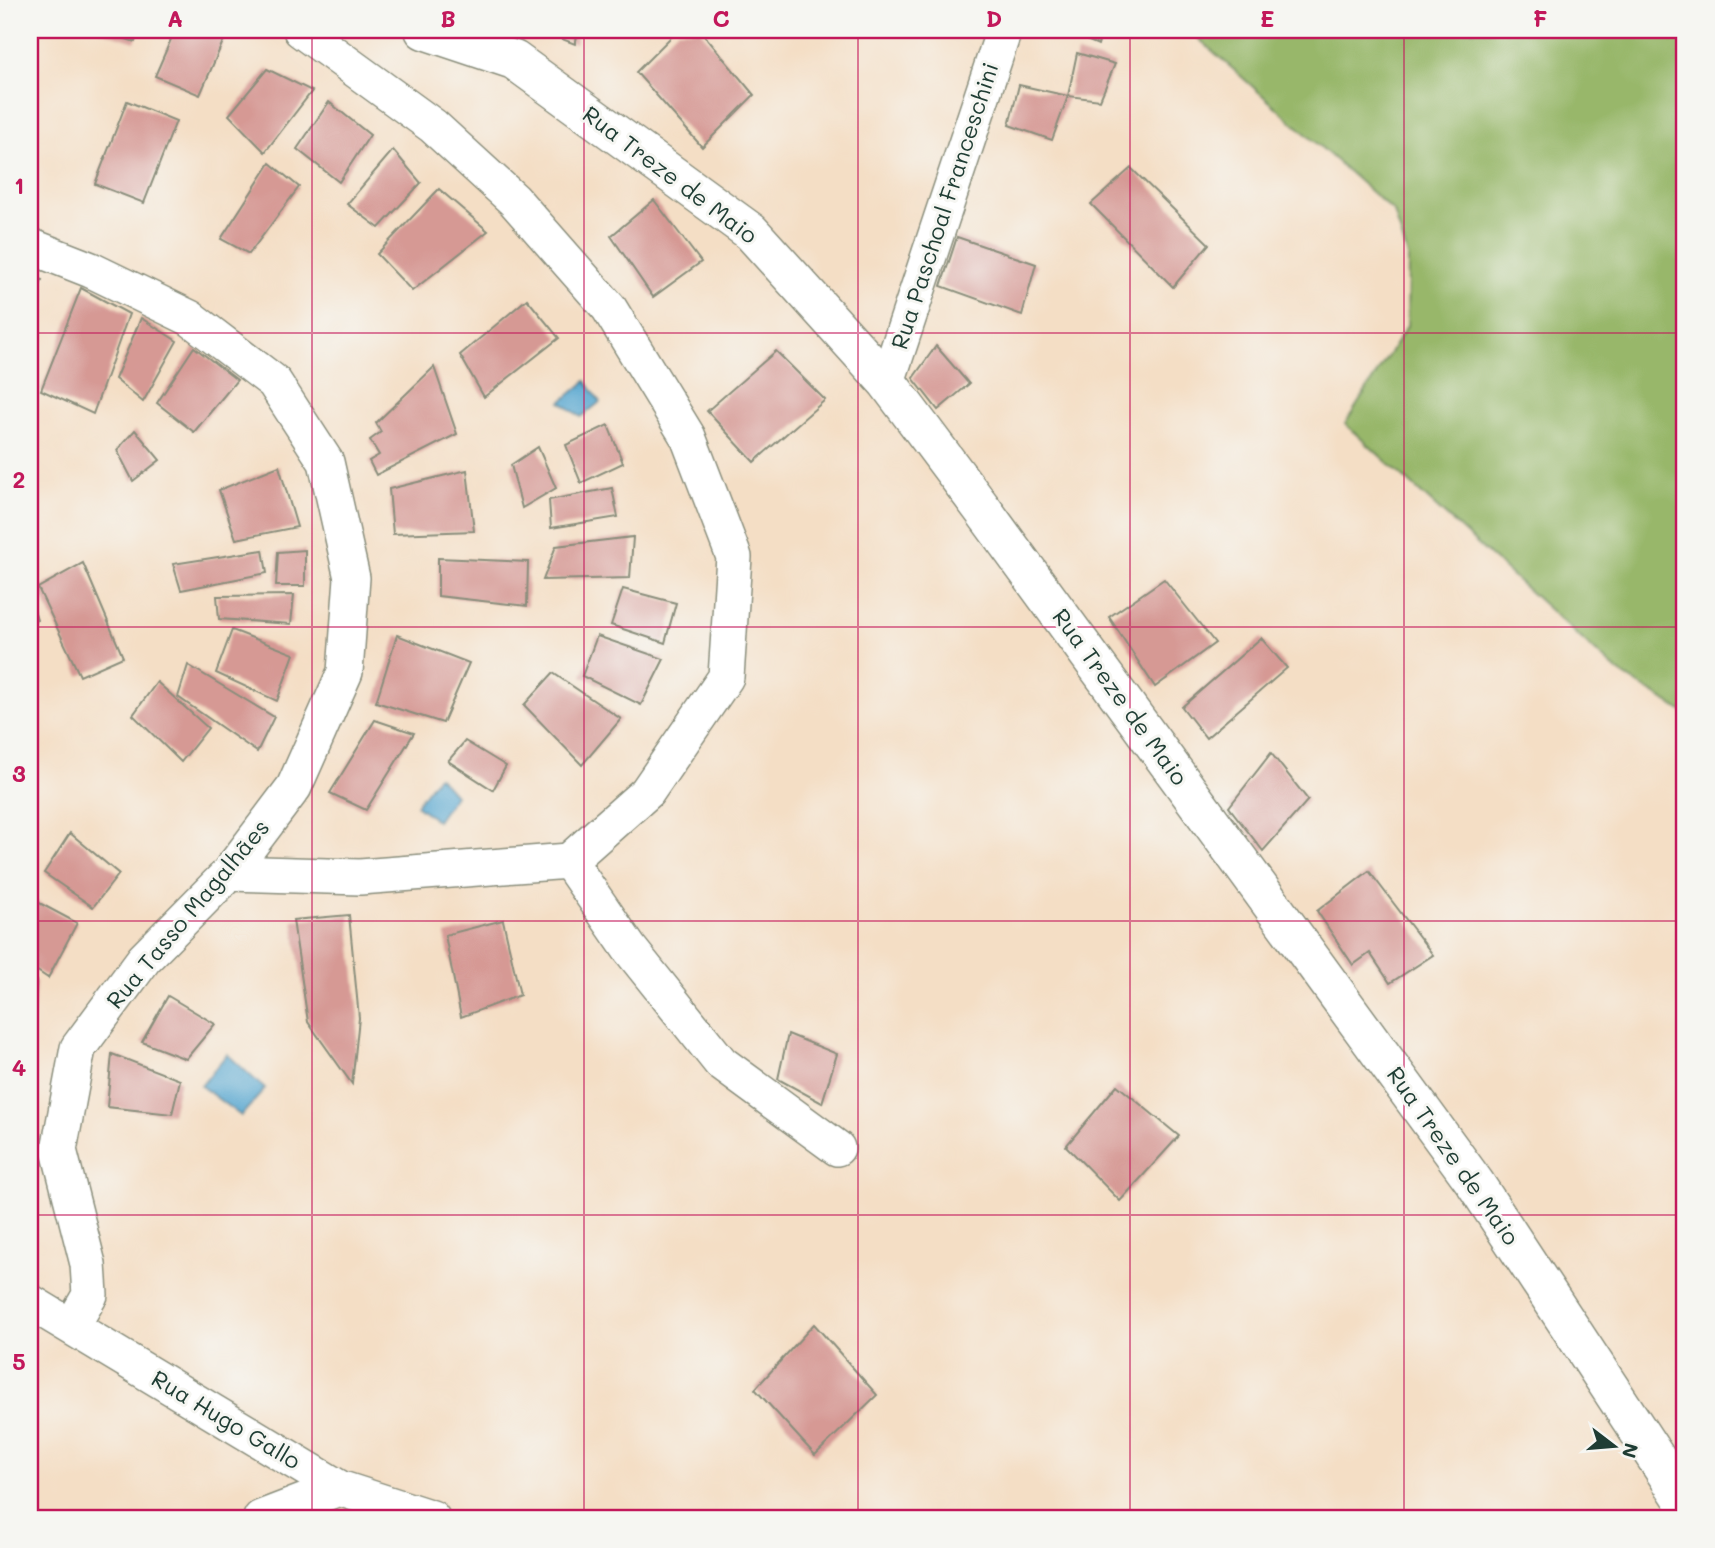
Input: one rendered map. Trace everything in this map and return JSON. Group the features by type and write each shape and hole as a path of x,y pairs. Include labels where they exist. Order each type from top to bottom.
{"street":[{"path":"229,873 360,877 569,861 647,792 726,677 734,557 688,437 609,308 514,200 433,126 301,30"},
{"name":"Rua Treze de Maio","path":"424,30 514,60 751,232 887,382 1475,1183 1685,1502"},
{"name":"Rua Paschoal Franceschini","path":"887,382 1004,30"},
{"name":"Rua Tasso Magalhães","path":"30,246 91,270 190,318 274,382 326,462 352,578 345,672 294,787 229,873 144,959 78,1048 59,1150 88,1264 90,1295 72,1326"},
{"path":"569,861 629,948 721,1063 837,1148"},
{"name":"Rua Hugo Gallo","path":"30,1302 340,1488 432,1518"},
{"path":"261,1518 340,1488"}],"green space":[{"path":"1189,30 1685,30 1685,713 1617,671 1345,424 1407,326 1408,257 1394,212"}],"water":[{"path":"586,381 600,402 581,417 561,402"},
{"path":"438,776 455,795 437,821 416,805"},
{"path":"227,1054 265,1089 241,1116 201,1086"}],"building":[{"path":"98,30 139,30 135,42"},
{"path":"175,30 228,30 200,95 155,76"},
{"path":"539,30 579,30 575,44"},
{"path":"678,30 700,30 754,95 702,147 636,72"},
{"path":"1062,30 1102,30 1098,45"},
{"path":"1077,53 1115,64 1100,100 1068,96"},
{"path":"267,69 312,91 265,152 229,115"},
{"path":"1019,85 1068,96 1052,140 1009,125"},
{"path":"127,101 176,121 144,203 95,184"},
{"path":"329,102 370,135 339,182 297,149"},
{"path":"393,150 421,183 379,228 347,204"},
{"path":"270,163 299,187 249,254 221,239"},
{"path":"1131,168 1209,244 1173,287 1091,204"},
{"path":"439,189 488,231 412,291 377,254"},
{"path":"654,200 701,262 653,297 611,236"},
{"path":"957,237 1036,264 1022,315 941,286"},
{"path":"30,276 42,280 30,315"},
{"path":"81,288 129,314 93,414 41,390"},
{"path":"527,299 559,338 484,397 460,355"},
{"path":"141,318 177,341 143,402 115,379"},
{"path":"936,346 969,384 938,410 913,378"},
{"path":"194,347 237,380 194,432 157,403"},
{"path":"776,351 825,400 754,462 707,411"},
{"path":"434,367 457,434 376,475 369,461 379,455 370,440 381,432 376,423"},
{"path":"608,425 623,463 581,483 566,445"},
{"path":"135,430 160,460 133,481 117,450"},
{"path":"538,447 556,488 522,508 511,465"},
{"path":"279,466 297,527 236,539 219,490"},
{"path":"467,470 474,531 393,534 389,489"},
{"path":"612,488 618,517 551,528 549,500"},
{"path":"633,537 630,578 543,580 556,546"},
{"path":"263,550 267,573 181,590 173,564"},
{"path":"305,550 305,586 276,586 278,552"},
{"path":"438,558 528,562 527,606 438,596"},
{"path":"83,563 123,657 80,676 38,588"},
{"path":"1164,579 1215,643 1155,687 1109,617"},
{"path":"623,589 676,603 665,643 611,625"},
{"path":"294,595 291,624 219,619 217,596"},
{"path":"30,597 37,620 30,622"},
{"path":"232,630 294,654 277,701 216,673"},
{"path":"397,635 469,663 443,723 376,702"},
{"path":"597,636 664,659 641,705 582,676"},
{"path":"1261,638 1287,668 1206,738 1182,707"},
{"path":"188,665 274,717 257,752 178,697"},
{"path":"553,673 621,719 582,765 524,705"},
{"path":"157,682 208,728 181,762 133,715"},
{"path":"375,720 414,733 366,810 330,793"},
{"path":"465,741 506,766 493,790 448,761"},
{"path":"1271,753 1308,800 1263,851 1229,807"},
{"path":"70,833 119,874 93,907 44,873"},
{"path":"1369,871 1433,955 1390,983 1370,953 1353,965 1317,911"},
{"path":"30,898 77,923 48,978 30,966"},
{"path":"349,915 359,1018 352,1084 308,1022 293,920"},
{"path":"503,920 520,995 461,1017 445,935"},
{"path":"30,981 36,981 32,1039 30,1039"},
{"path":"168,996 215,1024 186,1059 142,1042"},
{"path":"788,1034 837,1054 822,1103 778,1079"},
{"path":"112,1054 180,1080 172,1114 107,1107"},
{"path":"1117,1085 1179,1136 1120,1201 1066,1146"},
{"path":"814,1324 877,1395 815,1455 755,1389"}]}
